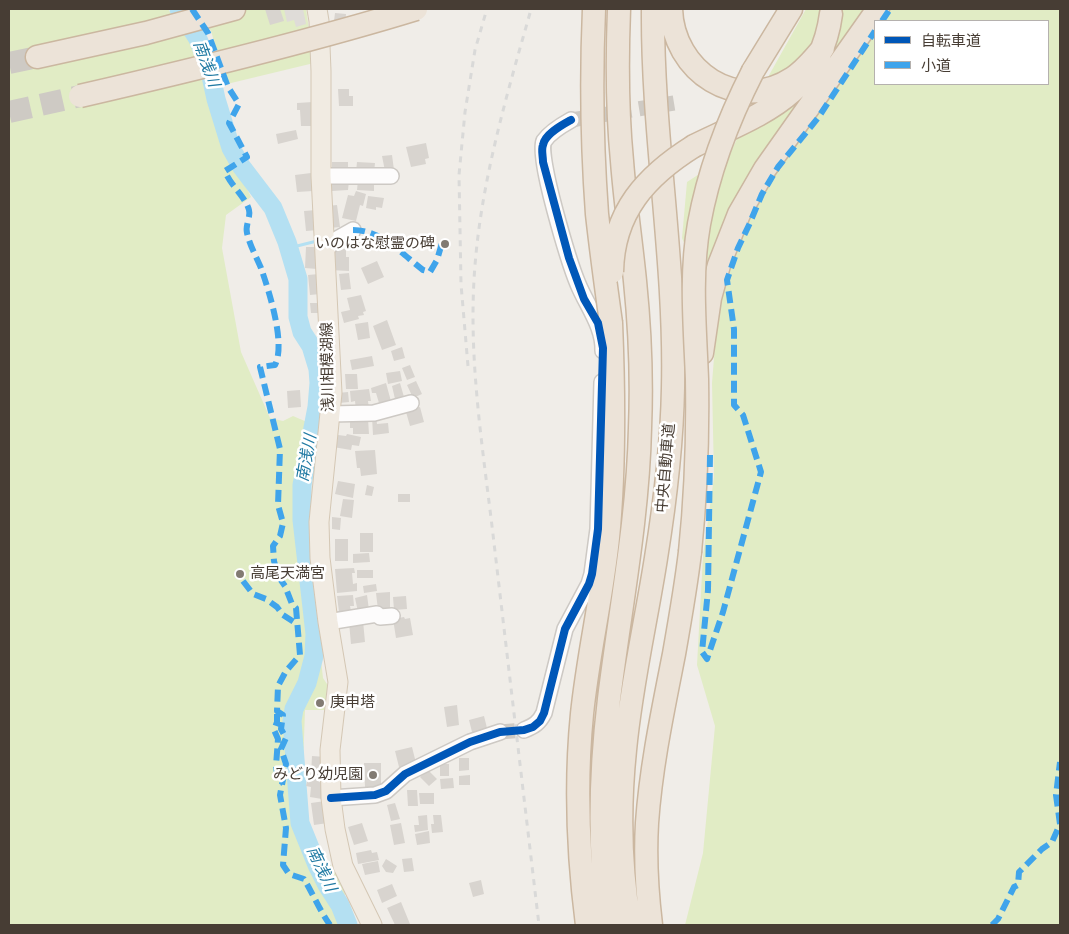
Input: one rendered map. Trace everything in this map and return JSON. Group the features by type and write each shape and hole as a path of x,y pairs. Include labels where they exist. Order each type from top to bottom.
{"highway":[{"path":"37,58 146,33 234,9"},
{"path":"365,25 416,9"},
{"path":"80,96 177,74 427,9"},
{"path":"594,9 592,93 596,188 600,242 612,323"},
{"name":"中央自動車道","path":"609,925 604,884 601,827 603,763 609,699 635,510 641,393 636,284 625,198 619,122 617,48 619,9"},
{"name":"中央自動車道","path":"630,925 623,865 621,803 624,752 632,692 656,559 667,476 673,388 672,306 657,130 653,9"},
{"path":"671,9 671,18 676,38 690,63 712,81 729,89 754,90 772,88 793,78 823,48"},
{"path":"696,497 698,450 694,289 699,225 718,148 733,109 753,71 791,9"},
{"path":"652,925 647,869 647,824 657,740 683,603 690,552 700,458 702,350 710,298 729,236 743,206 765,169 878,9"},
{"path":"587,925 579,834 579,770 583,712 606,560 611,505 614,426 612,265 620,228 636,198 655,174 664,166 694,146 780,102 806,79 823,48 831,14"}],"main road":[{"name":"浅川相模湖線","path":"317,9 322,71 321,176 332,394 319,522 320,558 338,682 330,750 330,798 343,866 372,925"}],"street":[{"path":"524,730 533,727 540,721 544,713 565,629 589,584 592,574 598,529 603,348 598,323 584,299 568,258 543,162 542,151 542,145 548,137 571,120"},
{"path":"321,176 391,176"},
{"path":"325,250 337,239 353,230"},
{"path":"330,414 374,413 410,403"},
{"path":"328,622 377,614 380,617 392,616"},
{"path":"330,798 374,795 386,791 405,774 470,742 500,732"}],"green space":[{"path":"9,9 168,9 200,57 213,119 251,197 226,215 222,248 241,352 270,418 283,421 293,416 307,422 299,465 323,678 329,687 328,710 305,710 302,795 307,826 318,858 340,871 345,893 344,925 9,925"},
{"path":"196,9 306,9 314,63 227,84 211,31"},
{"path":"806,9 1060,9 1060,925 685,925 703,853 715,726 697,665 703,556 714,477 712,383 717,320 682,238 687,182 730,154 753,104"}],"shaded area":[{"path":"284,9 303,9 306,24 296,27 294,20 287,22"}],"building":[{"path":"265,9 280,9 284,21 270,25"},
{"path":"335,13 346,14 344,31 333,29"},
{"path":"338,89 349,89 349,96 353,96 353,106 339,106"},
{"path":"313,102 314,126 301,126 300,110 297,110 297,103"},
{"path":"296,130 298,139 278,144 276,134"},
{"path":"426,143 429,158 425,159 426,164 411,167 406,147"},
{"path":"392,155 394,170 385,171 382,156"},
{"path":"332,162 348,162 348,172 332,172"},
{"path":"357,162 375,163 374,173 356,172"},
{"path":"311,173 313,191 297,192 295,175"},
{"path":"332,180 349,181 348,190 332,191"},
{"path":"358,180 374,182 374,191 357,190"},
{"path":"356,191 366,194 363,206 360,205 356,221 342,218 348,195 354,196"},
{"path":"368,196 384,198 382,208 376,207 376,210 366,208"},
{"path":"337,205 340,227 330,228 327,206"},
{"path":"317,210 318,230 306,231 304,211"},
{"path":"306,247 318,247 317,269 305,268"},
{"path":"335,248 346,249 346,257 349,257 349,271 330,270 334,261"},
{"path":"377,261 384,277 368,284 361,268"},
{"path":"349,273 351,289 341,290 339,274"},
{"path":"319,274 320,294 310,295 308,275"},
{"path":"361,295 366,311 363,312 364,315 358,316 359,319 344,323 341,312 350,310 347,298"},
{"path":"310,303 319,303 320,313 311,313"},
{"path":"387,320 396,345 382,350 373,326"},
{"path":"368,322 370,338 358,340 355,324"},
{"path":"402,347 405,358 394,361 391,351"},
{"path":"372,356 374,366 352,370 350,360"},
{"path":"410,365 415,377 407,380 402,368"},
{"path":"400,371 402,381 388,384 386,373"},
{"path":"345,374 357,374 358,389 346,389"},
{"path":"416,381 422,394 413,398 407,385"},
{"path":"386,383 392,405 383,408 381,402 379,403 376,393 372,393 371,388"},
{"path":"400,383 404,397 395,399 392,386"},
{"path":"369,389 371,401 368,401 369,409 356,410 355,401 351,402 350,391"},
{"path":"300,390 301,407 288,408 287,391"},
{"path":"348,392 349,402 339,403 338,393"},
{"path":"420,407 424,422 410,426 406,412"},
{"path":"372,417 376,417 377,424 388,423 389,433 373,435"},
{"path":"350,419 368,419 369,434 353,434 353,428 350,428"},
{"path":"347,434 361,437 359,446 352,445 351,450 333,447 334,442 337,442 338,435 346,436"},
{"path":"375,450 377,474 361,476 360,468 357,468 355,451"},
{"path":"338,481 355,484 353,498 335,494"},
{"path":"367,485 374,487 372,496 365,495"},
{"path":"398,494 410,494 410,502 398,502"},
{"path":"343,499 354,500 352,518 340,516"},
{"path":"332,517 341,518 340,530 332,529"},
{"path":"360,533 373,533 373,552 360,552"},
{"path":"335,539 348,539 348,561 335,561"},
{"path":"369,553 370,562 353,563 353,554"},
{"path":"354,568 355,573 352,573 353,584 357,583 357,591 337,593 335,569"},
{"path":"242,569 244,576 237,578 235,571"},
{"path":"357,570 373,570 373,578 357,578"},
{"path":"376,584 377,591 364,593 363,586"},
{"path":"390,592 390,608 378,610 376,593"},
{"path":"353,595 354,606 350,606 351,611 339,612 337,596"},
{"path":"367,595 369,610 358,612 355,598"},
{"path":"406,596 407,609 394,610 393,597"},
{"path":"404,617 405,619 410,618 413,635 396,638 393,619"},
{"path":"363,621 365,642 351,644 349,622"},
{"path":"457,705 459,725 447,727 444,707"},
{"path":"484,716 488,732 473,736 469,720"},
{"path":"412,747 416,763 399,767 395,751"},
{"path":"312,756 326,757 324,776 311,775"},
{"path":"459,758 469,758 469,770 459,771"},
{"name":"みどり幼児園","path":"364,763 381,763 381,789 374,790 373,787 365,787"},
{"path":"440,764 449,764 449,776 440,776"},
{"path":"428,770 437,779 429,786 420,777"},
{"path":"470,775 470,785 459,785 459,776"},
{"path":"308,778 319,779 319,782 325,783 322,799 310,797 311,787 306,786"},
{"path":"453,778 454,788 441,789 440,779"},
{"path":"407,790 417,790 418,806 408,806"},
{"path":"419,793 434,793 434,804 420,804"},
{"path":"325,801 328,823 314,825 311,803"},
{"path":"395,803 400,819 391,821 387,805"},
{"path":"427,815 428,830 415,832 414,825 419,825 418,816"},
{"path":"433,815 441,815 443,832 432,833"},
{"path":"362,823 368,841 354,845 348,827"},
{"path":"401,823 405,843 394,845 390,825"},
{"path":"429,831 430,843 417,845 415,834"},
{"path":"371,850 372,853 377,852 379,860 358,864 356,853"},
{"path":"412,858 414,871 404,872 402,859"},
{"path":"386,859 397,866 393,873 386,872 382,866"},
{"path":"378,861 380,872 365,875 362,864"},
{"path":"481,880 484,894 473,897 469,883"},
{"path":"392,884 397,896 382,903 377,890"},
{"path":"401,902 410,924 395,925 387,908"}],"waterway":[{"name":"南浅川","path":"179,9 198,39 209,67 216,99 231,148 241,166 273,208 287,242 298,279 298,317 302,332 311,346 318,369 317,407 302,485 302,520 315,634 314,656 307,683 294,709 292,721 300,823 317,865 340,905 348,925"},
{"path":"289,248 317,241"}],"tunnel":[{"path":"9,63 37,57"},
{"path":"9,112 80,96"},
{"path":"571,120 674,103"},
{"path":"500,732 524,730"}],"railway":[{"path":"468,366 461,284 459,175 465,112 475,50 486,12"},
{"path":"530,13 494,145 487,179 477,246 473,313 478,412 539,925"}],"marked path":[{"path":"192,9 208,33 228,87 239,104 229,123 247,157 225,171 249,210 247,233 268,290 278,331 278,356 275,365 260,367 280,449 278,505 283,523 280,536 273,546 274,561 278,576 285,586 292,604 296,608 300,655 286,671 278,686 277,711 283,715 281,729 286,738 281,749 286,764 280,795 286,828 283,865 289,874 304,879 330,925"},
{"path":"883,20 890,9"},
{"path":"710,455 708,590 702,652 707,659 723,612 761,472 743,415 734,405 734,329 727,280 738,248 762,194 778,167 818,118 874,33"},
{"path":"353,230 363,231 382,238 423,270 430,272 437,260 442,243"},
{"path":"243,581 253,594 266,599 277,607 283,615 297,624"},
{"path":"277,714 274,730 278,739 276,766 278,781 283,783"},
{"path":"992,925 998,919 1014,887 1018,885 1019,872 1042,849 1052,842 1060,824 1056,795 1060,762"}],"cycle path":[{"path":"331,798 375,795 386,791 405,774 470,742 500,732 524,730 533,727 540,721 544,713 565,629 589,584 592,574 598,529 603,348 598,323 584,299 569,258 542,153 542,147 547,137 554,130 571,120"}],"place":[{"name":"いのはな慰霊の碑","path":"445,244"},
{"name":"高尾天満宮","path":"240,574"},
{"name":"庚申塔","path":"320,703"},
{"name":"みどり幼児園","path":"373,775"}]}
